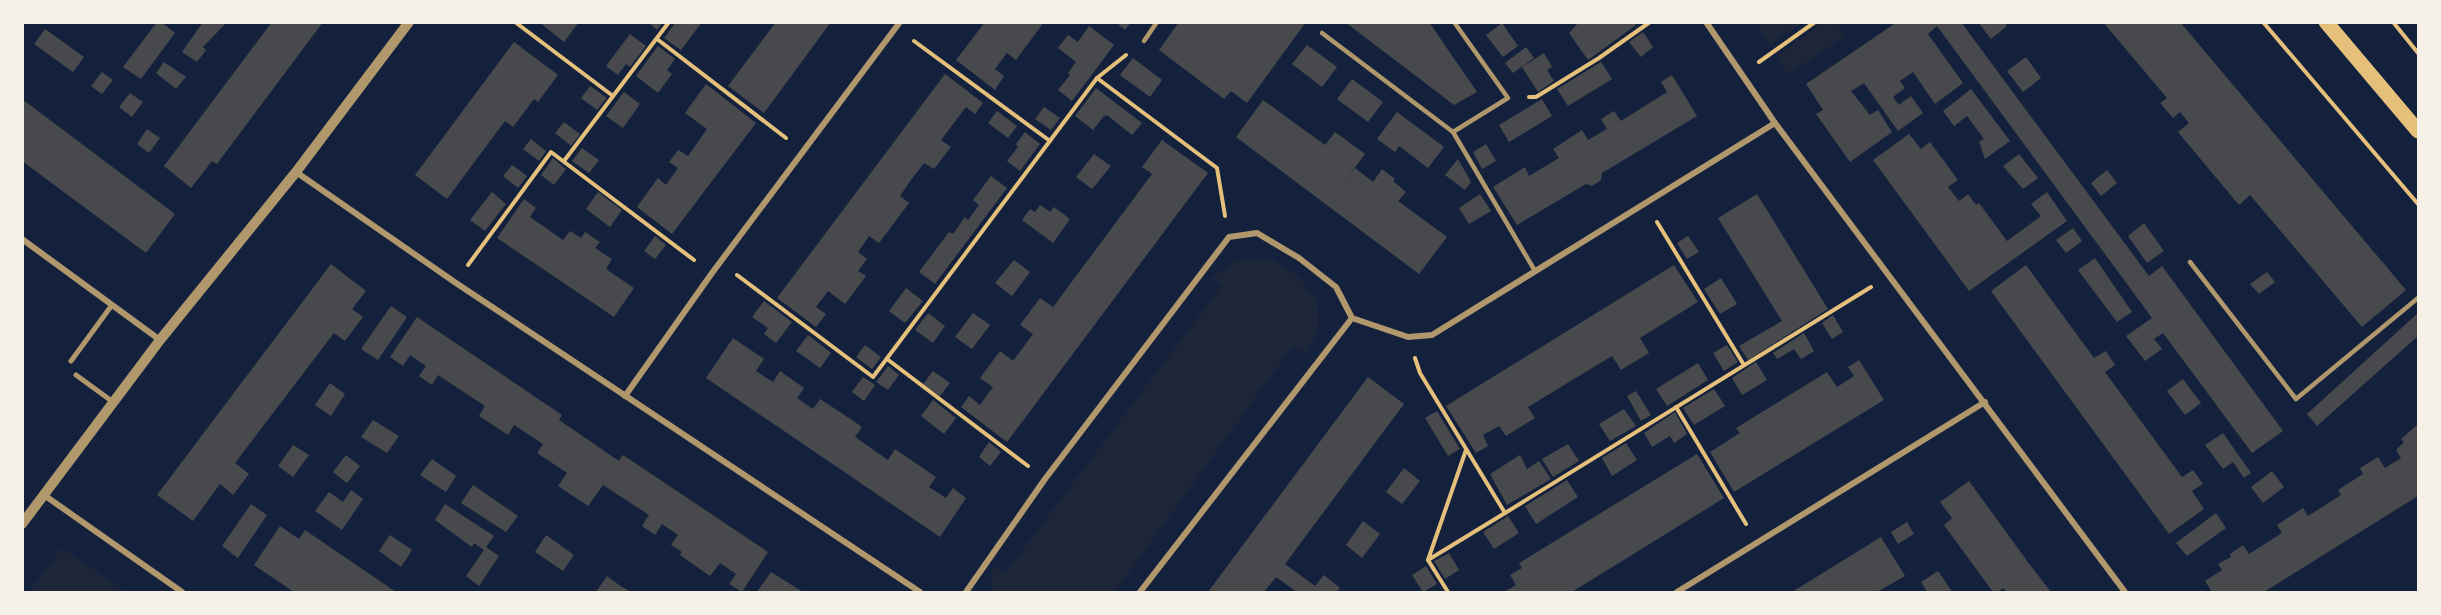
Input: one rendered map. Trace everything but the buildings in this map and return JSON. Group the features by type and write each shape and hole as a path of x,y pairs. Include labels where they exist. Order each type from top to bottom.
{"main road":[{"path":"2326,22 2418,131"}],"street":[{"path":"22,524 160,340 296,172 409,22"},
{"path":"1706,22 1775,123 2125,592"},
{"path":"625,396 719,262 898,25"},
{"path":"966,592 1045,479 1229,237 1257,233 1299,258 1336,287 1352,318 1408,337 1432,335 1775,123"},
{"path":"296,172 456,283 920,592"},
{"path":"22,239 160,340"},
{"path":"71,362 112,305"},
{"path":"1140,592 1352,318"},
{"path":"76,375 113,402"},
{"path":"1677,592 1985,402"},
{"path":"44,495 182,592"}],"lane":[{"path":"1144,41 1158,22"},
{"path":"1453,132 1508,98 1454,22"},
{"path":"1322,33 1453,132 1535,272"},
{"path":"2190,262 2296,399 2418,298"}],"path":[{"path":"515,22 614,96"},
{"path":"564,161 669,22"},
{"path":"1508,98 1536,97 1599,58 1650,22"},
{"path":"1742,75 1815,22"},
{"path":"2263,22 2418,204"},
{"path":"2392,22 2418,53"},
{"path":"898,25 1050,141"},
{"path":"657,39 803,152"},
{"path":"719,262 873,377 1097,78 1144,41"},
{"path":"1097,78 1217,168 1229,237"},
{"path":"456,283 551,152 712,273"},
{"path":"1646,203 1744,365"},
{"path":"1428,560 1861,294 1888,274"},
{"path":"1408,337 1420,373 1505,513"},
{"path":"886,359 1045,479"},
{"path":"1676,407 1757,543"},
{"path":"1428,560 1466,450"},
{"path":"1428,560 1448,592"}],"shaded area":[{"path":"1823,22 1836,23 1845,36 1789,75 1776,57"},
{"path":"1762,23 1802,23 1770,45 1757,26"},
{"path":"1270,258 1298,275 1318,302 1319,330 1305,354 1293,346 1115,592 991,592 992,571 996,566 1006,572 1222,285 1210,278 1236,260"},
{"path":"62,548 126,592 29,592"}]}
